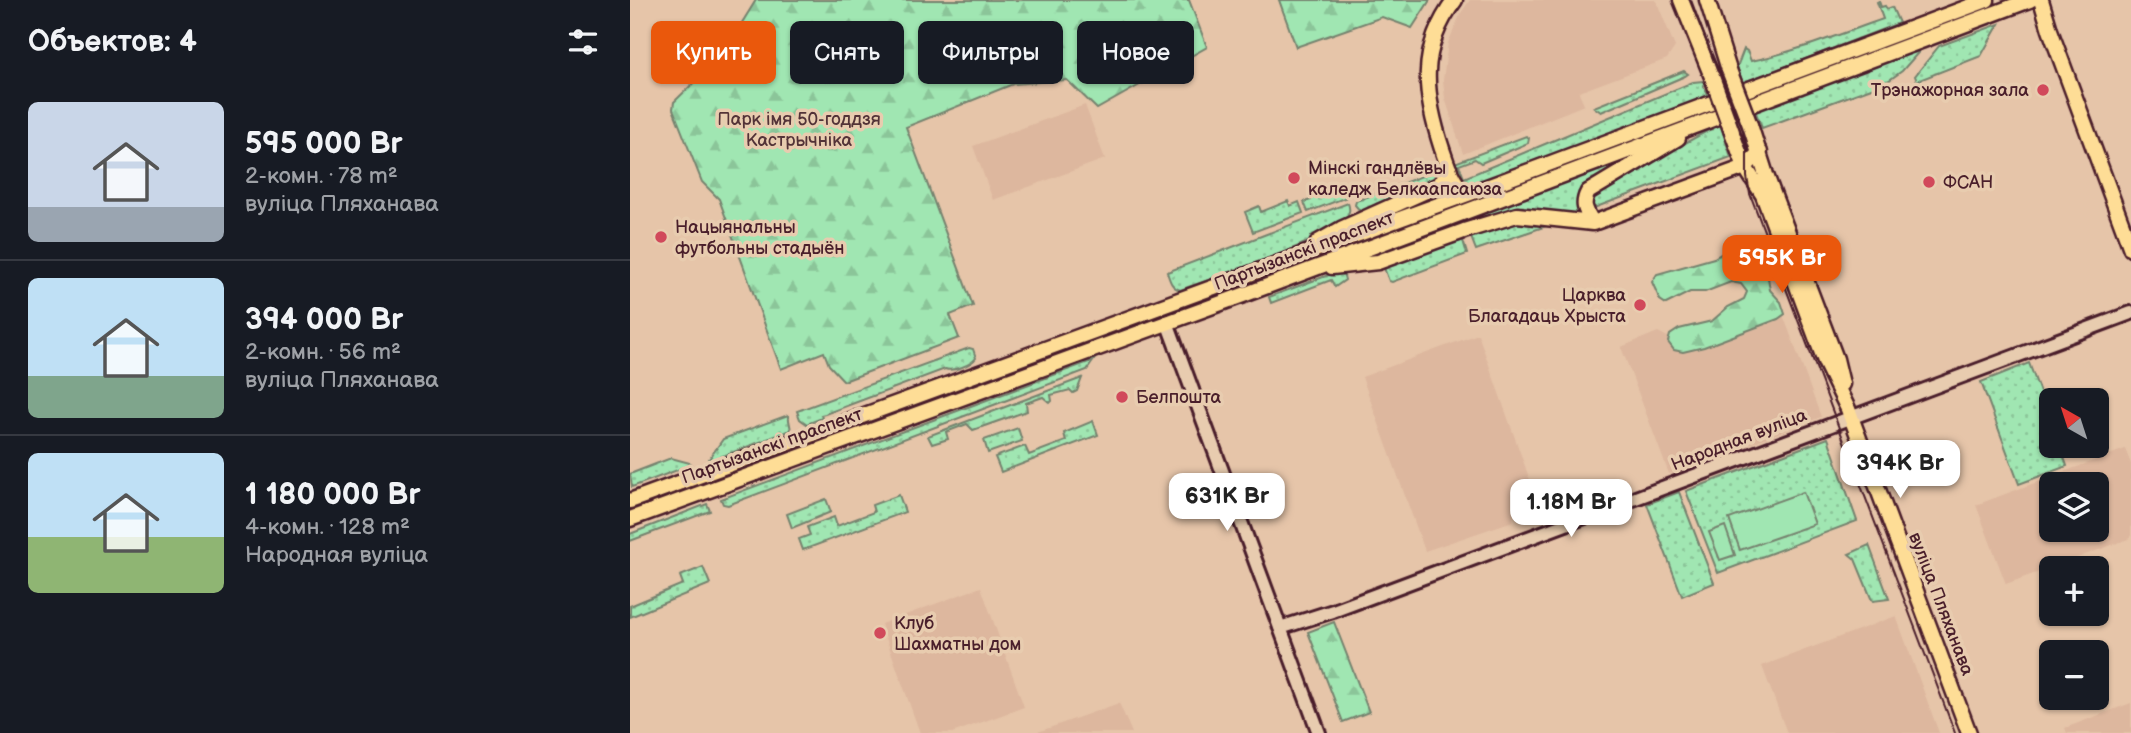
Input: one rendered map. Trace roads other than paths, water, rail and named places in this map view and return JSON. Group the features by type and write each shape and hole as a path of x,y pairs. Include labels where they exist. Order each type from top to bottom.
{"main road":[{"path":"1455,0 1433,41 1427,67 1428,98 1450,170 1459,189 1468,194"},
{"name":"вуліца Пляханава","path":"1681,0 1745,167 1763,195 1826,364 1849,413 1969,733"},
{"name":"вуліца Пляханава","path":"1707,0 1729,70 1836,359 1849,413"},
{"name":"Партызанскі праспект","path":"630,501 1468,194 1987,0"},
{"name":"Партызанскі праспект","path":"630,519 2030,0"},
{"path":"2041,0 2049,30 2131,249"},
{"path":"1711,74 1724,56"},
{"path":"1590,223 1584,207 1588,192 1710,119"},
{"path":"1313,268 1378,262 1464,230 1517,215 1590,223 1745,167 1760,152"},
{"path":"1297,257 1341,229 1439,184 1450,170"},
{"path":"1167,304 1167,322"}],"street":[{"name":"Народная вуліца","path":"1280,628 1354,603 1849,413 2131,313"},
{"path":"1167,322 1319,733"}],"tram line":[{"path":"1691,0 1747,151 1750,194 1955,733"}],"place":[{"name":"Трэнажорная зала","path":"2043,90"},
{"name":"Мінскі гандлёвы каледж Белкаапсаюза","path":"1294,178"},
{"name":"ФСАН","path":"1929,182"},
{"name":"Нацыянальны футбольны стадыён","path":"661,237"},
{"name":"Царква Благадаць Хрыста","path":"1640,305"},
{"name":"Белпошта","path":"1122,397"},
{"name":"Клуб Шахматны дом","path":"880,633"}],"park label":[{"name":"Парк імя 50-годдзя Кастрычніка","path":"799,129"}]}
